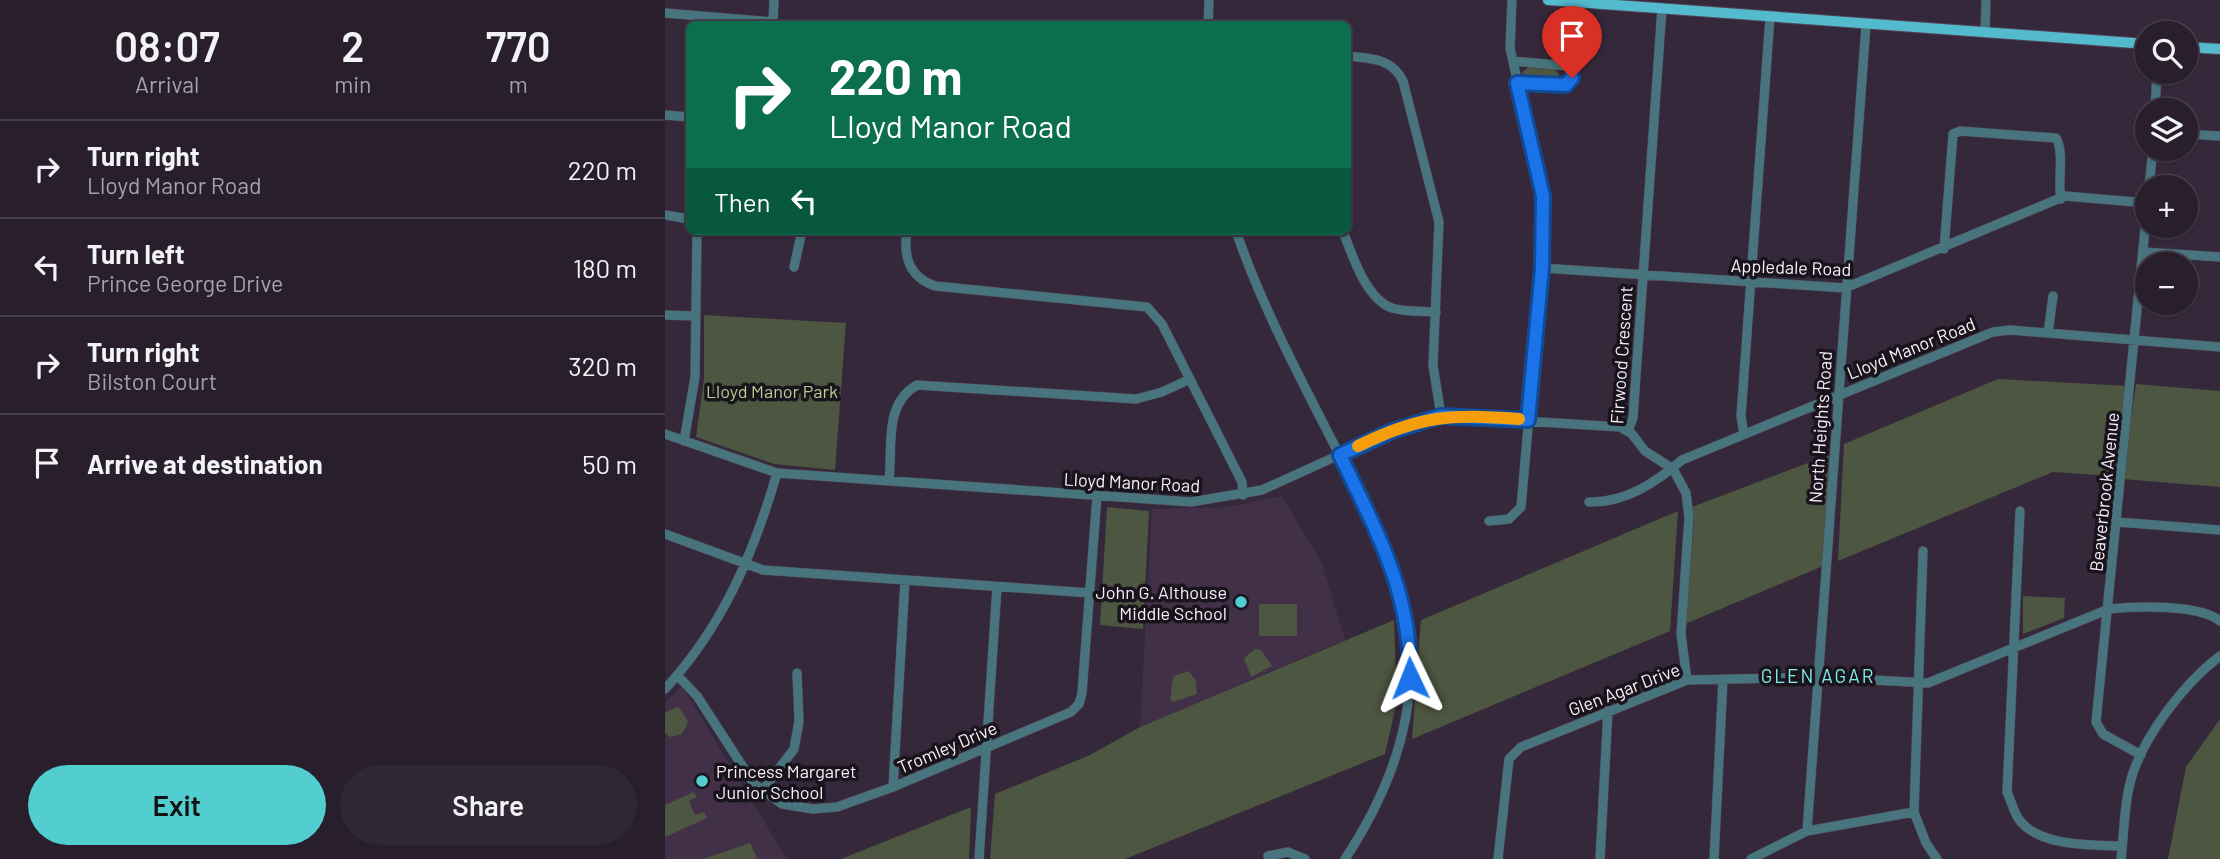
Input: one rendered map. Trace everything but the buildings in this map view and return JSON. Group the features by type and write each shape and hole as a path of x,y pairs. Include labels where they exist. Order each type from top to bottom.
{"main road":[{"path":"1548,0 2135,43"},
{"path":"2198,48 2220,49"}],"street":[{"path":"773,21 774,0"},
{"path":"1208,21 1209,0"},
{"path":"1489,521 1509,519 1521,507 1542,268 1543,196 1513,61 1512,0"},
{"path":"1985,33 1986,0"},
{"name":"Firwood Crescent","path":"1663,8 1633,418 1628,431 1645,451 1672,469"},
{"path":"665,13 751,21"},
{"path":"1744,434 1741,416 1770,17"},
{"name":"North Heights Road","path":"1807,831 1866,25"},
{"path":"1351,57 1383,61 1392,66 1403,81 1439,222 1433,378 1441,416"},
{"path":"1513,61 1569,66 1572,72 1566,85 1517,83"},
{"path":"665,116 686,117"},
{"path":"1944,250 1953,134 1960,131 2056,138 2060,144 2058,184 2061,199"},
{"path":"2198,135 2220,136"},
{"name":"Appledale Road","path":"1542,268 1845,288 1944,250 2061,199 2076,195 2135,201"},
{"path":"665,215 686,218"},
{"path":"684,441 695,386 697,235"},
{"path":"794,267 801,235"},
{"path":"907,235 909,267 915,276 935,286 1147,307 1162,324 1242,482 1243,495"},
{"path":"1238,235 1262,297 1393,568 1405,611 1410,662 1408,708 1393,769 1374,812 1345,859"},
{"path":"1345,235 1357,263 1381,302 1398,309 1436,312"},
{"name":"Beaverbrook Avenue","path":"2144,252 2145,238"},
{"path":"2198,256 2220,257"},
{"path":"2048,333 2053,296"},
{"path":"665,315 696,316"},
{"name":"Beaverbrook Avenue","path":"2138,315 2096,722 2103,734 2141,755"},
{"name":"Lloyd Manor Road","path":"1589,502 1613,500 1655,483 1682,460 1985,335 2002,331 2048,333 2220,347"},
{"path":"889,481 893,414 908,390 917,385 1136,399 1162,392 1190,379"},
{"path":"1822,402 1837,414"},
{"name":"Lloyd Manor Road","path":"665,434 777,473 1191,502 1243,495 1279,484 1392,431 1441,416 1616,426 1628,431"},
{"path":"1672,469 1683,483 1689,517 1681,634 1687,680"},
{"path":"665,689 713,626 746,565 777,473"},
{"name":"Tromley Drive","path":"677,675 697,696 754,784 782,804 822,809 843,806 985,748 1076,708 1083,693 1097,496"},
{"path":"2020,511 2007,792 2019,820 2047,838 2070,844 2122,846"},
{"path":"2116,522 2220,530"},
{"path":"665,534 763,570 1091,593"},
{"path":"1923,551 1914,813 1926,843 1937,859"},
{"path":"893,787 905,581"},
{"path":"979,859 997,587"},
{"name":"Glen Agar Drive","path":"1498,859 1509,758 1521,747 1687,680 1819,677 1917,684 1934,682 2109,609 2128,607 2201,612 2220,621"},
{"path":"2121,859 2130,783 2141,755 2172,704 2220,656"},
{"path":"762,791 794,749 799,721 797,673"},
{"path":"1714,859 1723,680"},
{"path":"1600,859 1608,710"},
{"path":"1751,859 1807,831 1914,813"},
{"path":"1268,856 1288,852 1305,859"}],"shaded area":[{"name":"John G. Althouse Middle School","path":"1282,496 1322,563 1345,640 1140,727 1152,509 1229,507"},
{"name":"Princess Margaret Junior School","path":"682,686 787,859 665,859 665,703"}],"green space":[{"path":"1528,67 1554,69 1559,74 1553,80 1528,78 1522,73"},
{"name":"Lloyd Manor Park","path":"704,315 846,323 835,470 774,464 696,437 704,379"},
{"path":"1998,379 2127,386 2114,476 2053,472 1838,561 1844,444"},
{"path":"2136,384 2220,391 2220,487 2122,479"},
{"path":"1829,455 1823,566 1685,624 1694,522 1692,507"},
{"path":"1107,507 1149,511 1143,629 1100,625"},
{"path":"1678,511 1670,631 1412,739 1421,620"},
{"path":"2023,596 2065,598 2064,618 2023,634"},
{"path":"1259,604 1297,604 1297,636 1259,636"},
{"path":"1394,620 1397,701 1385,754 1125,859 990,859 995,794 1090,755 1140,727"},
{"path":"1255,649 1261,650 1272,666 1251,677 1244,658"},
{"path":"1189,671 1196,681 1197,694 1173,702 1170,700 1173,676"},
{"path":"676,707 680,708 688,722 682,734 670,737 665,733 665,713"},
{"path":"2220,719 2220,859 2168,859 2186,767"},
{"path":"694,792 697,797 689,801 695,815 704,812 707,818 665,837 665,805"},
{"path":"971,807 969,859 841,859"},
{"path":"750,843 757,858 755,859 703,859"}],"slow traffic":[{"path":"1358,446 1392,431 1441,416 1519,419"}],"place":[{"name":"John G. Althouse Middle School","path":"1241,602"},
{"name":"Princess Margaret Junior School","path":"702,781"}],"district":[{"name":"GLEN AGAR","path":"1818,675"}],"route":[{"path":"1410,678 1405,611 1393,568 1385,545 1340,455 1392,431 1441,416 1528,420 1542,268 1543,196 1517,83 1566,85 1572,78"}]}
